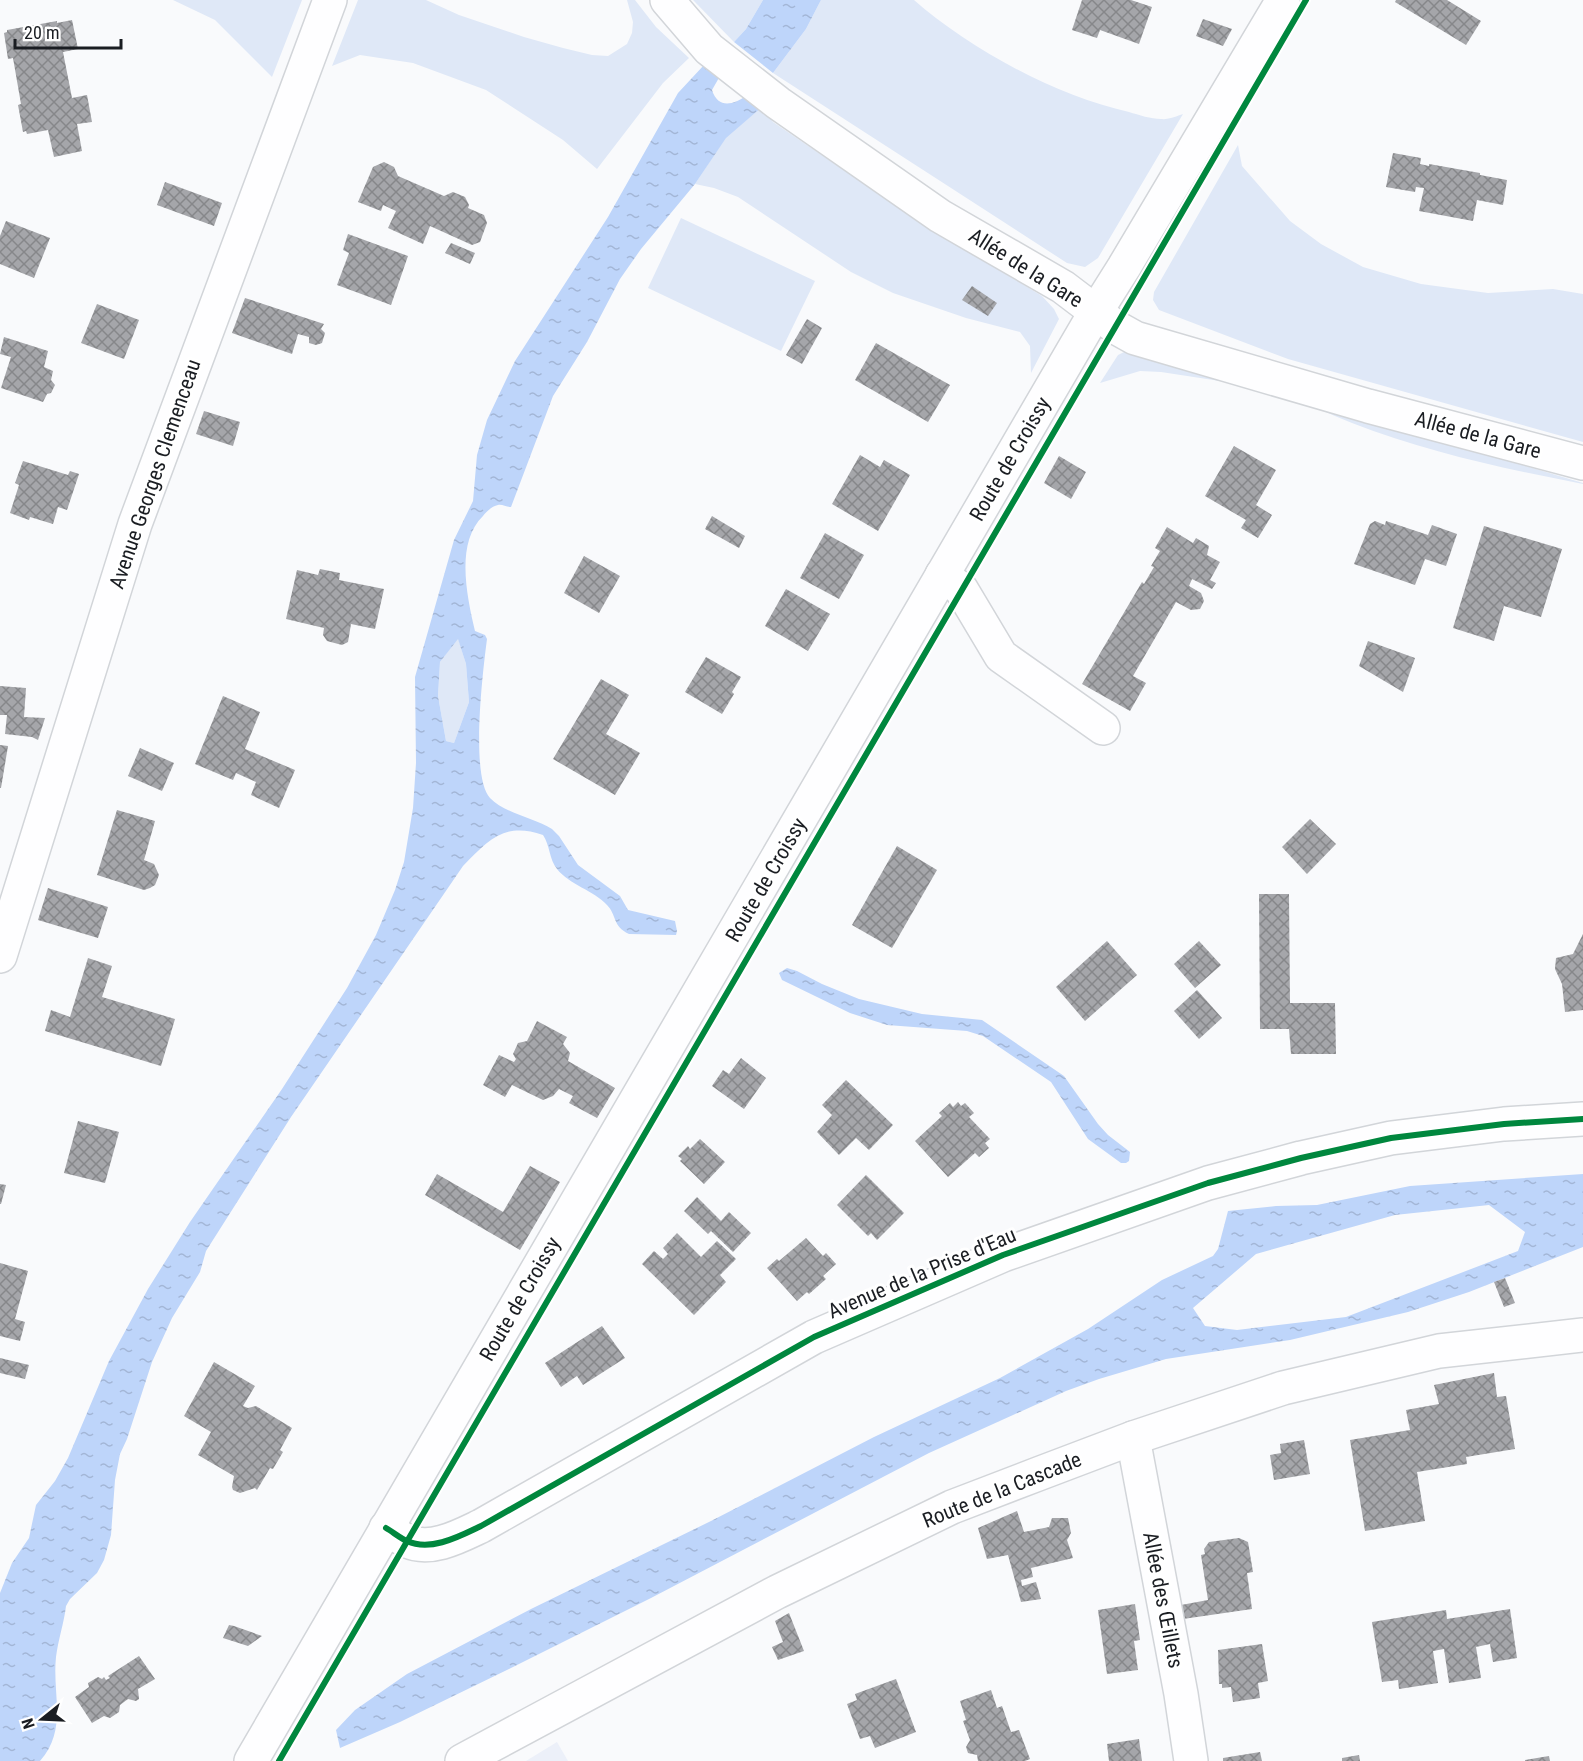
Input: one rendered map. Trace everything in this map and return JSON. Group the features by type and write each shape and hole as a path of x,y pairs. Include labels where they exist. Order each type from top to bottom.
{"street":[{"name":"Avenue Georges Clemenceau","path":"0,956 135,524 330,0"},
{"name":"Allée de la Gare","path":"667,0 709,48 778,103 940,216 1063,287 1095,313 1135,338 1368,406 1583,463"},
{"name":"Route de Croissy","path":"251,1761 1095,313 1283,0"},
{"path":"942,575 961,589 1001,656 1103,728"},
{"name":"Avenue de la Prise d'Eau","path":"386,1528 414,1543 440,1542 457,1537 481,1526 814,1337 1003,1255 1208,1183 1301,1158 1391,1138 1504,1125 1583,1119"},
{"name":"Route de la Cascade","path":"462,1761 777,1592 941,1512 1133,1438 1283,1388 1439,1351 1583,1335"},
{"name":"Allée des Œillets","path":"1133,1438 1181,1694 1191,1761"}],"shaded area":[{"path":"173,0 302,0 272,77 215,20"},
{"path":"358,0 426,0 459,15 524,37 592,55 608,56 627,44 632,33 633,22 627,0 635,0 656,27 689,58 663,83 597,169 563,140 486,90 413,63 360,55 332,66"},
{"path":"693,0 763,0 746,29 734,42"},
{"path":"821,0 914,0 987,53 1072,95 1149,118 1167,119 1183,114 1098,258 1085,267 1067,263 773,73 806,29"},
{"path":"762,107 773,122 926,226 1042,296 1054,309 1059,319 1031,373 1030,346 1020,332 966,318 893,293 851,272 738,197 695,184 726,137"},
{"path":"1238,145 1242,166 1290,221 1321,244 1363,267 1421,284 1488,293 1553,289 1583,294 1583,442 1288,359 1159,310 1153,300 1154,292"},
{"path":"681,218 815,281 781,351 648,288"},
{"path":"1130,349 1246,385 1140,371 1100,383 1118,355"},
{"path":"1284,394 1583,484 1495,466 1409,443 1352,423"},
{"path":"458,638 466,664 469,702 454,743 446,741 438,696 440,662"},
{"path":"557,1742 568,1761 526,1761"}],"water":[{"path":"763,0 821,0 806,29 773,73 734,42 746,29"},
{"path":"704,65 720,76 712,90 722,103 736,102 746,96 762,107 726,138 695,184 641,249 620,279 587,342 553,396 511,507 500,505 486,513 474,527 466,555 467,587 475,631 485,635 487,639 479,746 484,786 490,798 511,812 552,829 578,865 620,896 628,910 675,921 676,935 629,934 620,928 607,905 562,875 557,869 543,835 518,830 507,832 489,842 463,866 291,1117 206,1251 200,1272 172,1318 152,1362 120,1454 115,1480 111,1535 104,1560 97,1573 70,1599 66,1606 56,1657 57,1711 54,1737 40,1761 0,1761 0,1593 12,1563 29,1538 36,1505 55,1481 68,1458 109,1361 148,1289 190,1222 282,1089 347,988 376,935 404,862 413,808 416,763 415,677 454,540 473,501 477,455 487,420 515,361 608,217 678,93","holes":["458,639 466,664 469,702 454,743 446,741 438,696 440,662"]},
{"path":"787,968 859,999 922,1014 982,1020 1064,1076 1098,1124 1130,1152 1129,1161 1121,1163 1088,1139 1051,1082 983,1036 967,1031 887,1025 850,1013 782,980 779,973"},
{"path":"1583,1174 1583,1247 1469,1292 1408,1312 1290,1340 1166,1359 1066,1391 929,1453 651,1598 400,1722 340,1748 336,1730 355,1710 407,1674 531,1609 711,1521 874,1437 1000,1378 1088,1329 1162,1280 1213,1256 1218,1249 1228,1211 1317,1205 1410,1186","holes":["1489,1205 1525,1232 1518,1251 1346,1317 1237,1330 1205,1326 1193,1308 1256,1254 1395,1215"]}],"building":[{"path":"1082,0 1131,0 1152,7 1139,44 1100,30 1097,38 1072,30"},
{"path":"1396,0 1447,0 1481,21 1466,45 1395,2"},
{"path":"1203,19 1232,29 1223,46 1196,36"},
{"path":"72,20 78,49 63,52 72,98 87,95 92,122 77,124 82,151 54,157 48,130 27,134 26,131 23,132 13,58 8,59 4,33 7,30"},
{"path":"1393,153 1421,158 1420,164 1480,173 1480,175 1507,180 1503,205 1477,200 1473,221 1419,211 1424,188 1416,187 1415,192 1386,187"},
{"path":"384,162 394,167 398,176 444,196 453,192 465,197 468,208 484,215 487,223 480,242 472,245 430,226 423,244 388,228 396,211 383,205 381,211 358,202 373,167"},
{"path":"165,182 222,203 214,226 157,205"},
{"path":"6,221 50,238 34,278 0,264 0,236"},
{"path":"348,234 408,256 391,305 337,285 349,253 343,250"},
{"path":"451,243 475,253 470,264 445,253"},
{"path":"972,286 997,303 988,316 962,300"},
{"path":"245,298 324,324 321,329 325,333 322,343 316,345 309,343 309,337 298,334 292,354 232,333"},
{"path":"97,304 139,320 124,359 81,343"},
{"path":"807,319 822,328 802,364 786,355"},
{"path":"4,337 48,351 44,367 53,371 51,380 55,385 43,402 1,388 11,357 0,354"},
{"path":"876,343 950,385 928,422 855,380"},
{"path":"204,411 240,422 233,446 196,434"},
{"path":"1234,446 1276,470 1256,505 1272,515 1258,538 1241,528 1246,520 1205,496"},
{"path":"860,455 880,467 884,460 910,475 878,531 832,504"},
{"path":"1059,456 1086,472 1071,499 1044,483"},
{"path":"23,461 68,475 70,471 79,474 67,510 58,507 53,524 30,517 29,520 10,513 19,485 15,483"},
{"path":"712,516 745,536 739,548 705,529"},
{"path":"1375,521 1385,525 1386,521 1428,535 1432,525 1457,534 1446,566 1425,559 1415,585 1354,564 1370,524"},
{"path":"1484,526 1562,549 1541,617 1504,606 1494,641 1453,628"},
{"path":"1167,527 1193,543 1196,538 1209,546 1207,555 1220,562 1210,580 1216,583 1212,589 1192,579 1189,586 1201,593 1204,601 1200,609 1191,610 1176,602 1133,676 1146,683 1130,711 1082,684 1142,582 1144,584 1154,567 1151,566 1160,551 1155,548"},
{"path":"825,533 864,555 839,599 800,578"},
{"path":"584,556 620,576 599,613 564,593"},
{"path":"320,569 340,573 339,580 384,589 375,629 351,624 348,642 342,645 327,641 323,635 324,628 286,619 297,570 318,575"},
{"path":"786,589 830,614 808,651 765,626"},
{"path":"1368,641 1415,658 1403,692 1359,666"},
{"path":"706,657 741,677 722,714 685,692"},
{"path":"601,679 629,695 606,734 640,753 615,795 553,759"},
{"path":"0,686 26,688 24,717 45,718 38,740 32,737 5,734 7,715 0,715"},
{"path":"223,696 260,712 245,749 295,770 279,808 251,795 256,782 236,773 233,780 195,764"},
{"path":"0,745 8,746 1,788 0,788"},
{"path":"140,748 174,763 162,791 128,776"},
{"path":"117,810 155,821 144,860 154,864 159,875 155,885 150,888 144,890 97,875"},
{"path":"1310,819 1336,844 1307,874 1282,847"},
{"path":"897,846 937,870 892,948 852,925"},
{"path":"48,888 108,907 98,938 38,920"},
{"path":"1259,894 1289,894 1290,1003 1335,1003 1336,1054 1291,1054 1289,1029 1260,1029"},
{"path":"1583,934 1583,1010 1565,1012 1562,984 1555,969 1556,958 1573,954"},
{"path":"1107,941 1137,975 1085,1021 1056,987"},
{"path":"1199,941 1221,965 1195,988 1174,964"},
{"path":"88,958 112,966 102,997 175,1019 161,1066 45,1031 51,1010 70,1017"},
{"path":"1197,990 1222,1018 1199,1039 1174,1011"},
{"path":"537,1021 567,1037 563,1044 570,1053 568,1061 615,1088 597,1118 569,1103 573,1096 559,1089 553,1096 543,1100 512,1085 505,1097 483,1085 499,1055 514,1062 516,1059 513,1054 518,1043 527,1041"},
{"path":"741,1058 766,1078 744,1109 712,1086 723,1070 729,1074"},
{"path":"846,1080 893,1125 869,1150 856,1138 839,1155 817,1132 832,1115 822,1105"},
{"path":"958,1102 961,1106 965,1103 974,1113 969,1117 990,1139 985,1143 989,1148 979,1157 975,1153 948,1177 915,1141 942,1116 939,1113 950,1103 953,1107"},
{"path":"78,1121 119,1132 105,1183 64,1173"},
{"path":"700,1139 725,1162 704,1184 680,1161 682,1159 678,1156"},
{"path":"530,1166 560,1182 520,1250 425,1195 437,1174 503,1212"},
{"path":"866,1175 904,1213 877,1240 871,1233 868,1236 837,1205"},
{"path":"0,1184 6,1185 1,1204 0,1204"},
{"path":"697,1197 721,1221 729,1212 751,1233 733,1252 711,1231 708,1234 684,1211"},
{"path":"677,1233 701,1257 717,1241 736,1259 720,1275 726,1282 694,1315 642,1264 654,1251 663,1259 668,1254 663,1248"},
{"path":"806,1238 823,1256 826,1253 836,1264 823,1276 826,1279 797,1301 767,1268"},
{"path":"0,1263 28,1271 15,1319 25,1322 20,1341 0,1336"},
{"path":"1505,1278 1515,1303 1504,1307 1494,1282"},
{"path":"602,1326 625,1358 583,1385 577,1376 561,1387 545,1363"},
{"path":"0,1358 29,1365 25,1379 0,1373"},
{"path":"214,1362 255,1386 243,1406 248,1408 256,1406 292,1428 280,1450 283,1452 257,1490 255,1488 240,1493 233,1490 234,1476 198,1455 211,1432 184,1416"},
{"path":"1494,1373 1497,1397 1506,1396 1515,1449 1466,1457 1467,1464 1417,1472 1425,1521 1365,1531 1350,1440 1410,1430 1406,1410 1439,1404 1434,1385"},
{"path":"1304,1440 1310,1474 1274,1480 1270,1455 1281,1453 1280,1444"},
{"path":"1017,1511 1024,1532 1049,1527 1052,1518 1068,1518 1071,1533 1067,1540 1073,1558 1031,1568 1033,1577 1021,1580 1022,1586 1036,1582 1041,1599 1021,1602 1008,1555 987,1559 978,1528"},
{"path":"1239,1538 1248,1542 1253,1572 1247,1573 1252,1609 1183,1619 1181,1605 1208,1600 1201,1555 1205,1554 1204,1549 1209,1542"},
{"path":"1135,1604 1140,1640 1134,1641 1138,1670 1107,1674 1098,1610"},
{"path":"1510,1609 1517,1658 1493,1662 1490,1644 1476,1647 1481,1678 1449,1683 1444,1649 1433,1651 1438,1683 1399,1689 1398,1680 1382,1682 1372,1622 1446,1610 1447,1619"},
{"path":"789,1613 804,1651 778,1660 772,1647 783,1642 775,1621"},
{"path":"229,1625 262,1636 248,1646 223,1638"},
{"path":"1262,1644 1268,1681 1258,1683 1260,1698 1233,1702 1231,1687 1222,1688 1222,1684 1219,1684 1218,1650"},
{"path":"139,1656 155,1679 138,1689 139,1699 136,1701 128,1699 120,1705 119,1712 110,1718 104,1716 92,1723 75,1697 89,1687 88,1683 98,1677 102,1679 104,1677 106,1680 110,1678 108,1676"},
{"path":"896,1679 916,1732 875,1748 870,1736 860,1739 847,1704 857,1700 855,1694"},
{"path":"991,1690 997,1708 1002,1706 1011,1732 1019,1730 1030,1759 1025,1761 978,1761 977,1755 968,1753 966,1747 970,1740 963,1721 966,1720 960,1701"},
{"path":"1139,1739 1142,1761 1109,1761 1107,1744"},
{"path":"1260,1752 1262,1761 1223,1761 1223,1758"},
{"path":"1359,1755 1360,1761 1342,1761 1342,1758"},
{"path":"1549,1756 1550,1761 1525,1761 1525,1760"}],"cycle path":[{"path":"279,1761 1306,0"},
{"path":"386,1528 404,1540 416,1544 435,1544 455,1538 481,1526 814,1337 1003,1255 1208,1183 1301,1158 1391,1138 1504,1124 1583,1119"}]}
